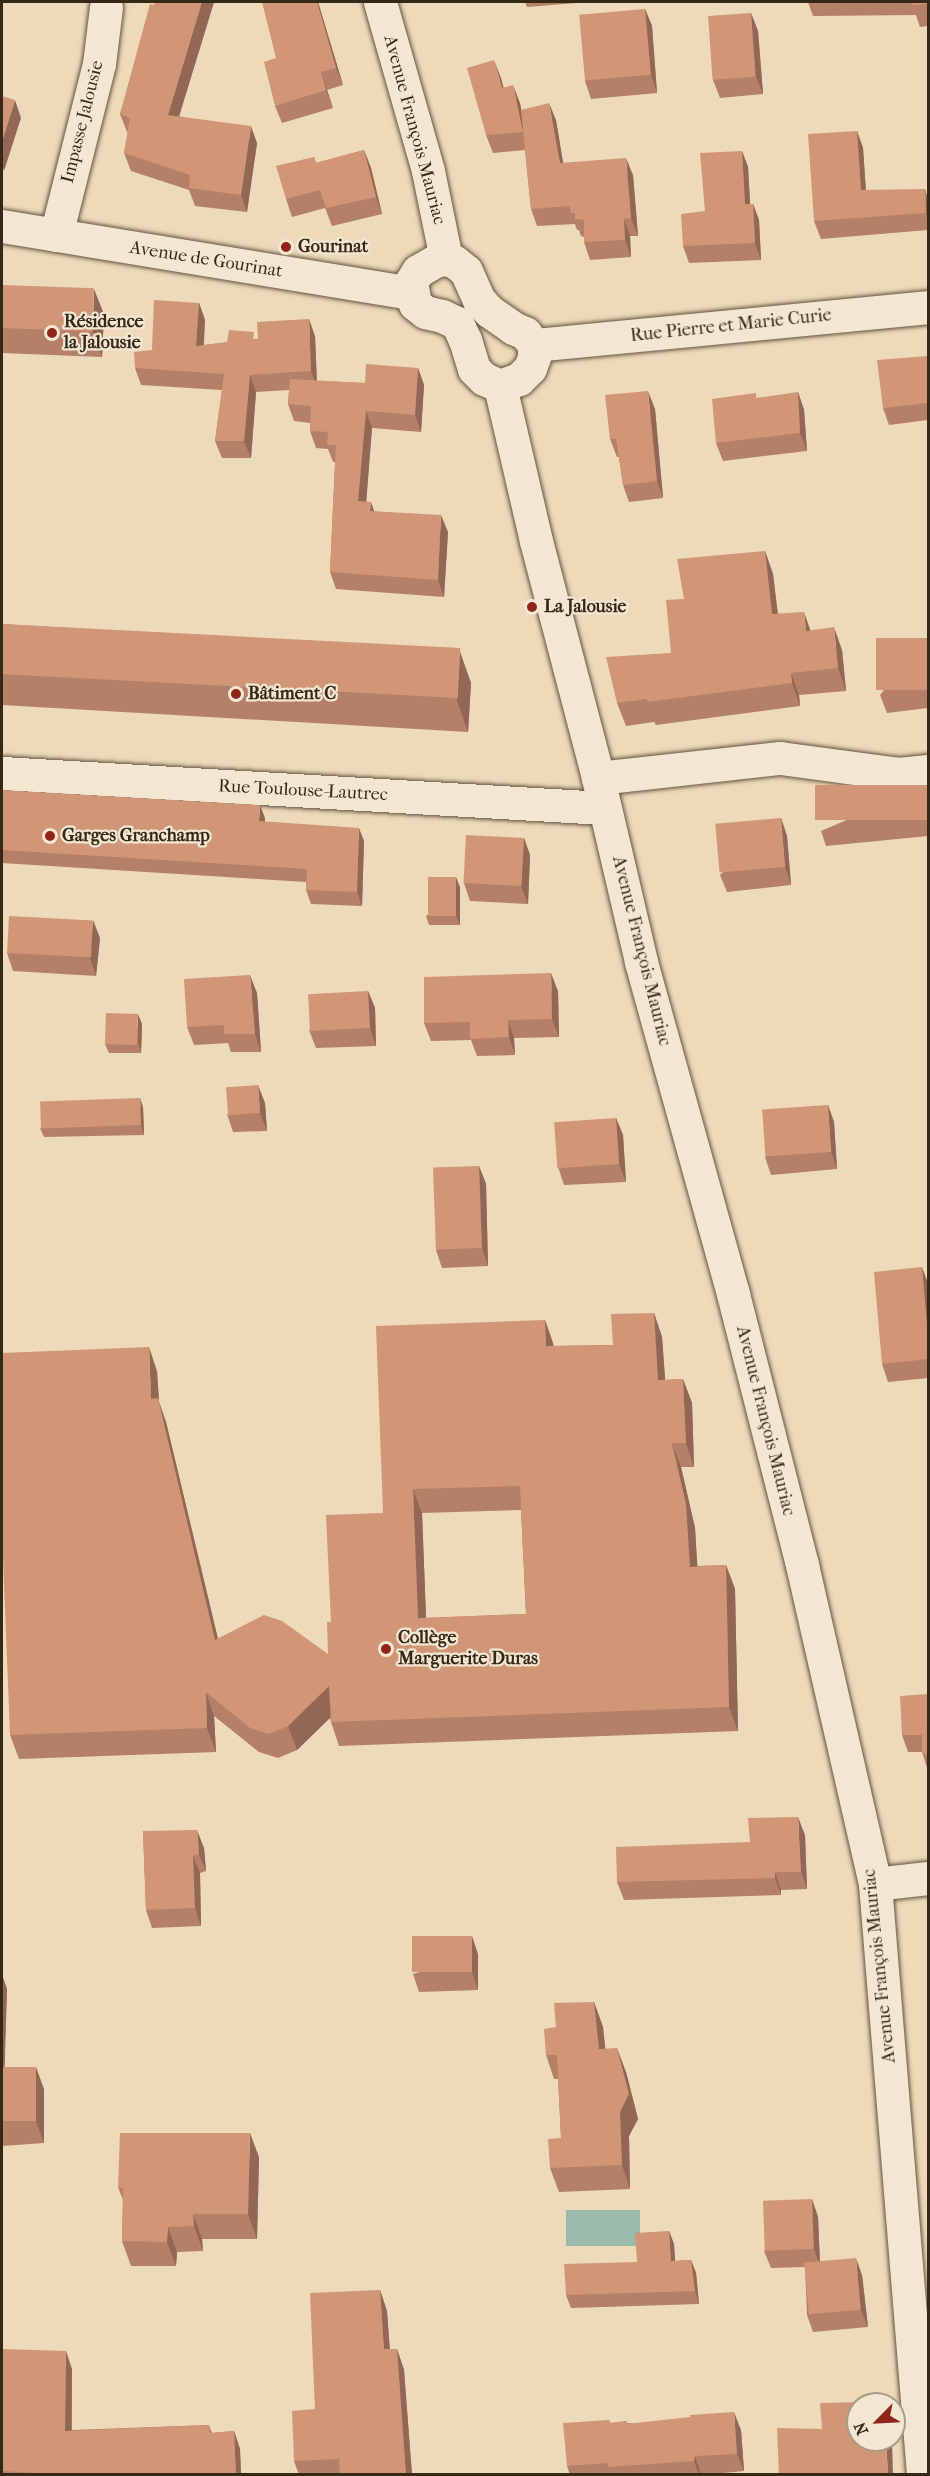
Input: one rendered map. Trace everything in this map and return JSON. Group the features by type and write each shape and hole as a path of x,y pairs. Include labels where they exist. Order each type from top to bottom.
{"street":[{"name":"Avenue François Mauriac","path":"380,2 428,171 446,259"},
{"name":"Impasse Jalousie","path":"56,235 99,64 106,7"},
{"name":"Avenue de Gourinat","path":"2,226 411,293"},
{"path":"446,259 455,262 466,271 479,300 489,311 513,328 525,333 534,345 534,357 530,368 519,379 500,386 484,379 474,369 457,323 425,312 415,304 411,293 411,282 418,271 437,260 446,259"},
{"name":"Rue Pierre et Marie Curie","path":"534,345 928,307"},
{"name":"Avenue François Mauriac","path":"500,386 536,541 601,793 641,962 734,1294 785,1496 875,1884 923,2475"},
{"name":"Rue Toulouse-Lautrec","path":"2,772 601,793 780,758 898,774 928,771"},
{"path":"875,1884 928,1878"}],"shaded area":[{"path":"566,2210 640,2210 640,2246 566,2246"}],"building":[{"path":"155,2 202,2 168,115 251,126 241,195 189,188 190,175 124,153 130,118 120,114 150,4 154,5"},
{"path":"262,2 317,2 336,68 321,72 326,90 275,106 264,62 276,58"},
{"path":"912,2 928,2 928,4 912,5"},
{"path":"645,9 651,75 585,81 579,15"},
{"path":"751,13 755,77 713,80 708,16"},
{"path":"494,60 502,88 513,85 523,132 486,135 467,68"},
{"path":"2,96 15,100 2,141"},
{"path":"549,103 560,163 626,158 631,218 624,219 625,240 584,242 584,220 575,219 575,213 571,213 570,206 531,209 521,110"},
{"path":"857,131 861,190 925,189 926,213 814,221 808,134"},
{"path":"364,150 376,197 326,208 320,190 286,199 276,166 314,157 315,163"},
{"path":"742,151 745,204 753,204 755,243 683,246 681,214 705,211 700,153"},
{"path":"2,285 94,288 92,331 2,328"},
{"path":"154,300 199,303 196,346 227,342 229,330 254,332 253,340 258,339 257,322 309,319 311,371 250,375 244,441 215,441 224,374 135,368 134,352 152,350"},
{"path":"928,356 928,403 883,408 877,360"},
{"path":"366,364 418,368 415,415 366,411 358,501 371,502 370,511 441,515 438,580 330,572 336,445 327,445 328,432 310,431 311,406 288,404 290,379 365,383"},
{"path":"648,391 657,481 623,485 616,439 610,439 605,395"},
{"path":"798,392 800,433 716,443 712,399 756,393 756,398"},
{"path":"765,551 772,614 804,612 806,631 834,627 838,668 791,673 792,683 647,702 647,699 617,703 606,657 671,653 666,600 684,599 677,559"},
{"path":"2,624 460,648 458,698 2,674"},
{"path":"876,638 928,638 928,690 876,690"},
{"path":"815,785 928,785 928,820 815,820"},
{"path":"2,790 260,805 259,821 359,828 357,892 306,890 307,869 2,850"},
{"path":"781,818 785,867 720,873 715,824"},
{"path":"466,835 524,838 521,886 463,883"},
{"path":"428,877 456,877 456,916 428,916"},
{"path":"9,916 93,920 91,957 7,953"},
{"path":"551,973 552,1019 508,1020 509,1037 470,1039 470,1022 424,1023 424,977"},
{"path":"250,975 255,1034 224,1034 224,1025 187,1027 184,979"},
{"path":"368,991 370,1028 310,1031 308,994"},
{"path":"106,1013 138,1014 137,1045 105,1044"},
{"path":"258,1085 260,1113 228,1115 226,1087"},
{"path":"140,1098 141,1125 41,1128 40,1101"},
{"path":"828,1105 831,1152 765,1156 762,1110"},
{"path":"616,1118 619,1164 557,1168 554,1122"},
{"path":"479,1166 482,1248 436,1250 433,1168"},
{"path":"922,1267 928,1325 928,1359 882,1364 874,1272"},
{"path":"654,1313 658,1380 683,1379 686,1443 672,1443 686,1504 690,1567 726,1565 729,1707 331,1722 329,1686 288,1726 269,1734 250,1728 206,1692 207,1728 10,1735 2,1533 2,1353 149,1347 151,1399 158,1398 215,1640 264,1615 282,1621 328,1654 327,1622 331,1622 326,1515 383,1513 376,1326 545,1320 546,1346 613,1345 611,1314","holes":["520,1486 526,1614 418,1618 413,1489"]},
{"path":"928,1694 928,1754 922,1754 922,1735 902,1735 900,1696"},
{"path":"798,1817 801,1872 775,1872 775,1878 617,1882 616,1847 750,1842 748,1818"},
{"path":"197,1830 199,1854 193,1856 195,1908 146,1910 143,1831"},
{"path":"412,1936 472,1936 472,1972 412,1972"},
{"path":"594,2002 599,2049 617,2048 629,2094 620,2112 622,2165 550,2168 548,2139 561,2138 557,2055 546,2055 544,2029 556,2027 554,2003"},
{"path":"2,2067 36,2067 36,2121 2,2121"},
{"path":"120,2133 250,2133 248,2214 193,2214 194,2226 168,2227 167,2242 122,2241 123,2188 118,2187"},
{"path":"812,2199 814,2249 765,2251 763,2201"},
{"path":"669,2231 671,2261 691,2260 695,2291 566,2295 564,2264 637,2262 635,2233"},
{"path":"856,2258 861,2310 809,2314 804,2263"},
{"path":"380,2290 384,2349 397,2349 406,2475 340,2475 339,2459 294,2461 292,2411 315,2409 310,2293"},
{"path":"2,2349 66,2351 65,2431 209,2425 210,2433 234,2431 236,2475 62,2475 2,2471"},
{"path":"846,2402 846,2452 887,2452 888,2475 779,2475 777,2428 822,2429 820,2403"},
{"path":"734,2412 737,2454 695,2456 694,2461 608,2467 608,2463 567,2466 563,2423 609,2420 611,2423 627,2421 627,2424 690,2417 690,2415"}],"place":[{"name":"Gourinat","path":"286,247"},
{"name":"Résidence la Jalousie","path":"52,333"},
{"name":"La Jalousie","path":"532,607"},
{"name":"Bâtiment C","path":"236,694"},
{"name":"Garges Granchamp","path":"50,836"},
{"name":"Collège Marguerite Duras","path":"386,1649"}]}
